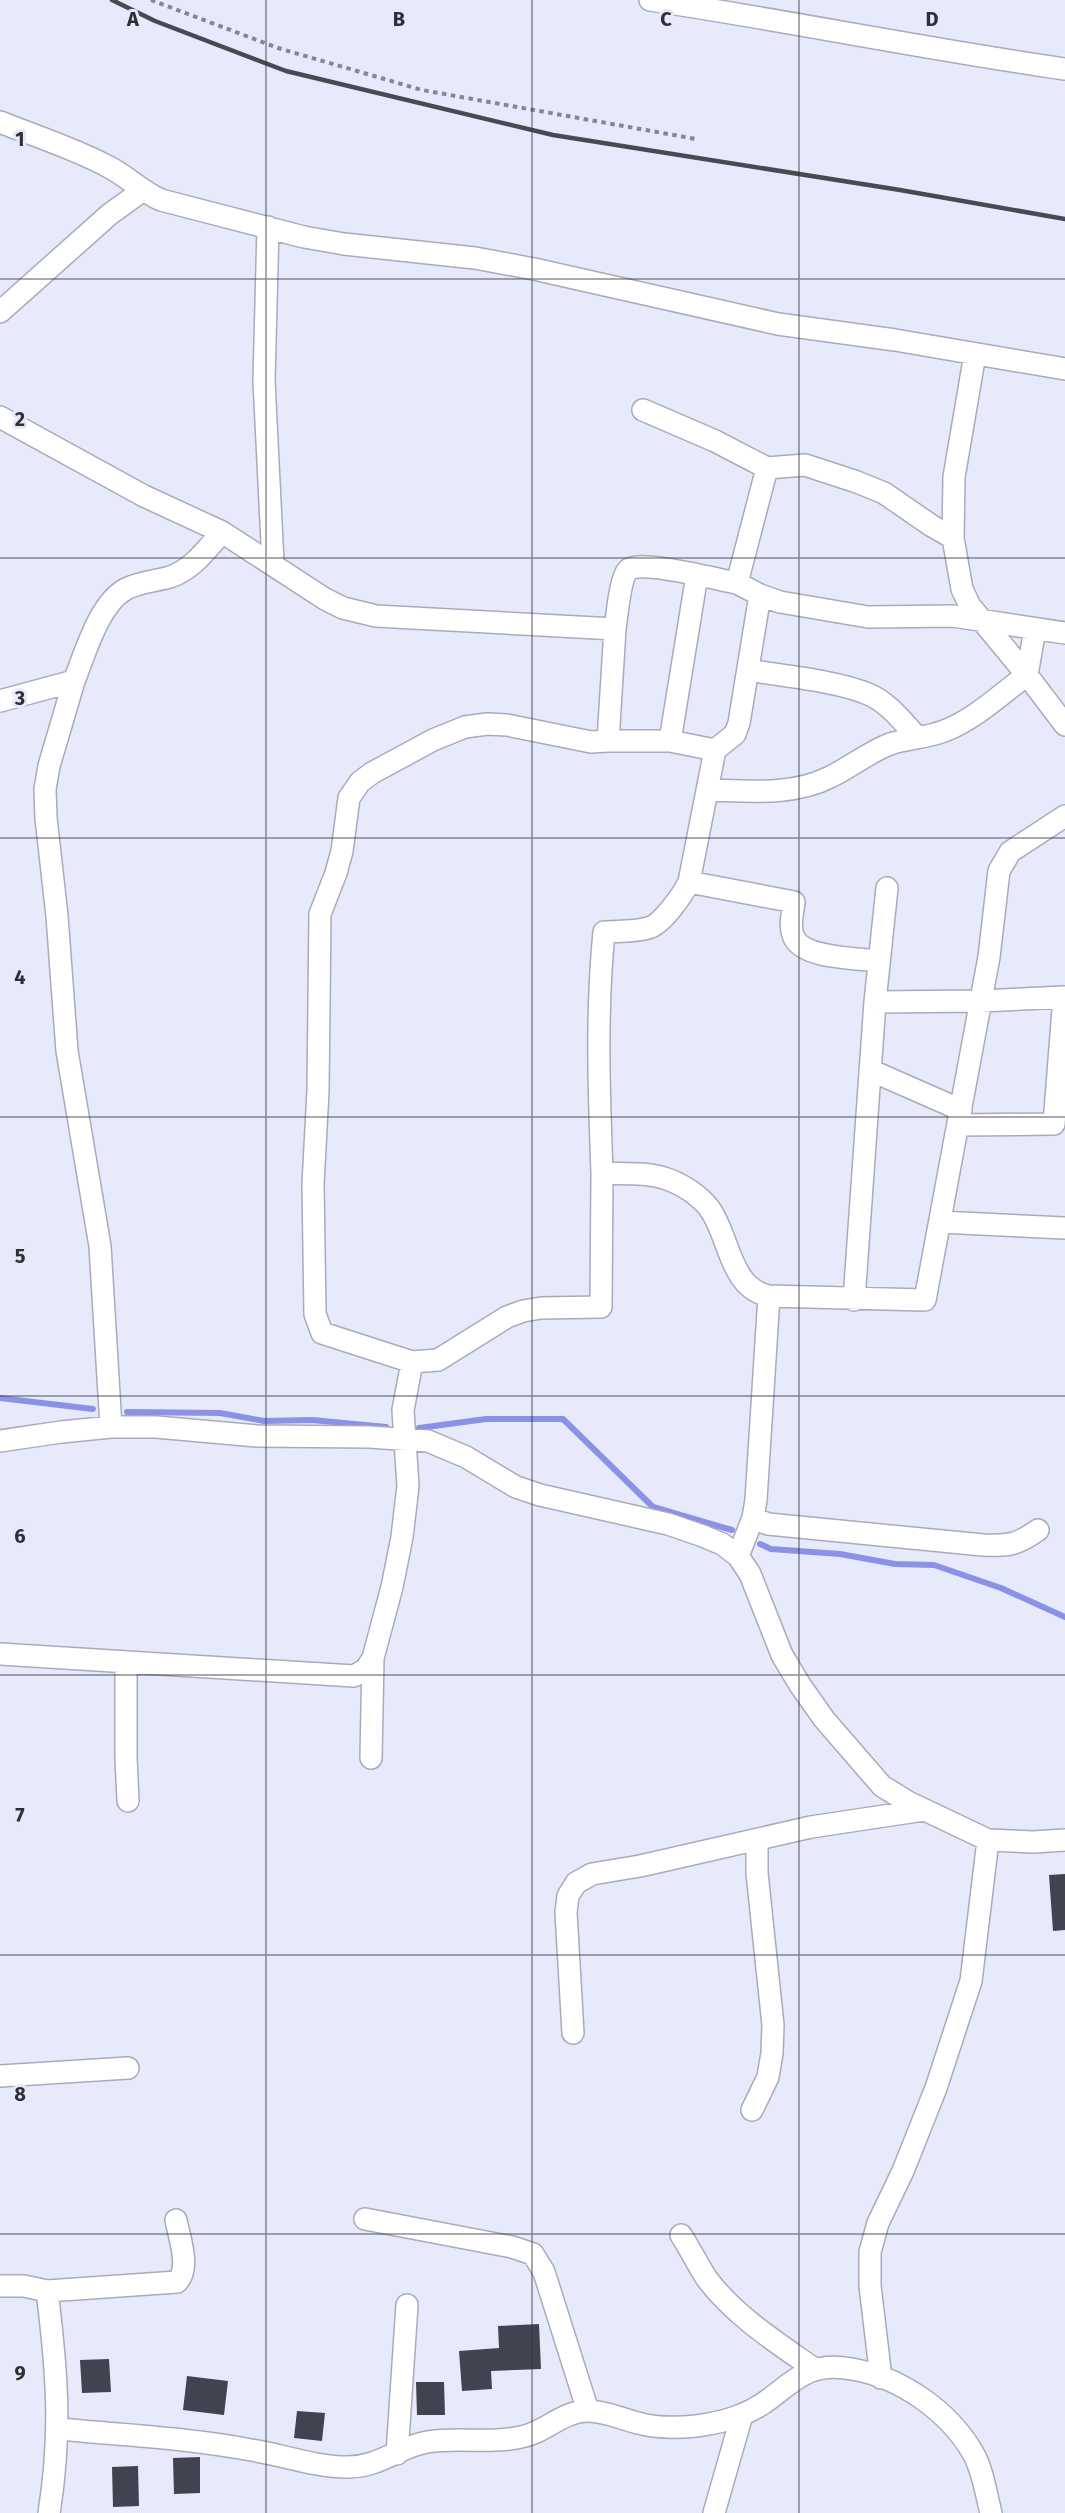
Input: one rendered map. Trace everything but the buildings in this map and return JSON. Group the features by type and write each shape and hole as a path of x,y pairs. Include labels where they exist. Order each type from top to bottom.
{"street":[{"path":"650,0 778,19 976,56 1065,69"},
{"path":"0,122 105,164 123,174 142,191 180,206 304,237 344,244 399,248 487,260 778,324 1065,369"},
{"path":"0,312 110,214 142,191"},
{"path":"268,227 264,381 273,563"},
{"path":"975,354 954,477 953,538 962,589 970,606 981,621 1028,675 1065,725"},
{"path":"643,410 715,441 766,468 806,465 884,493 953,538"},
{"path":"3,423 144,496 222,532 273,563 325,599 343,608 360,613 615,629"},
{"path":"737,583 766,468"},
{"path":"111,1427 100,1246 67,1051 45,789 49,766 74,681 99,622 111,603 125,590 172,576 190,568 222,532"},
{"path":"608,741 615,629 624,579 628,570 642,565 737,583 760,596 780,602 868,617 953,616 1065,633"},
{"path":"669,741 698,575"},
{"path":"715,750 669,741 583,741 507,725 487,724 465,727 433,740 372,772 360,782 349,798 342,851 320,914 318,1091 313,1184 315,1314 322,1333 412,1362 438,1360 507,1317 523,1311 541,1308 601,1306 602,1173 599,1038 604,932 649,928 658,923 689,882 715,750 735,734 739,723 760,596"},
{"path":"708,789 771,791 800,788 827,779 883,747 942,732 960,724 1028,675 1035,629"},
{"path":"748,670 846,687 869,694 887,706 917,737"},
{"path":"0,701 74,681"},
{"path":"602,1173 646,1175 668,1179 698,1196 710,1209 744,1281 750,1288 769,1296 854,1300 925,1300 981,1001 999,871 1010,852 1065,816"},
{"path":"689,882 794,902 791,928 793,938 800,946 809,951 824,954 879,961"},
{"path":"854,1300 875,1002 887,888"},
{"path":"870,1070 960,1117 1054,1124 1064,997 981,1001 875,1002"},
{"path":"940,1222 1065,1228"},
{"path":"738,1556 753,1518 769,1296"},
{"path":"371,1758 373,1658 392,1587 402,1537 408,1486 403,1410 412,1362"},
{"path":"0,1441 111,1427 156,1427 257,1436 315,1435 428,1441 444,1446 516,1487 668,1524 722,1544 738,1556 750,1574 782,1655 824,1719 882,1786 924,1810 988,1840 1022,1842 1065,1840"},
{"path":"753,1518 768,1524 983,1545 1008,1546 1023,1541 1038,1530"},
{"path":"0,1654 354,1676 366,1669 373,1658"},
{"path":"126,1662 128,1801"},
{"path":"573,2033 566,1912 568,1896 576,1884 592,1874 640,1866 811,1827 924,1810"},
{"path":"752,2110 768,2078 773,2025 757,1873 757,1840"},
{"path":"881,2378 870,2286 870,2252 878,2223 903,2170 936,2088 971,1981 988,1840"},
{"path":"0,2076 128,2068"},
{"path":"365,2219 512,2247 533,2254 544,2272 588,2411"},
{"path":"0,2286 24,2286 47,2291 177,2282 182,2277 184,2262 177,2220"},
{"path":"681,2235 708,2279 729,2302 753,2324 813,2368"},
{"path":"47,2291 56,2366 59,2429 49,2513"},
{"path":"397,2454 407,2305"},
{"path":"59,2429 251,2450 284,2458 348,2467 376,2464 412,2445 429,2442 522,2437 572,2414 588,2411 608,2414 640,2424 666,2427 693,2426 742,2415 768,2400 813,2368 833,2366 855,2369 902,2386 927,2403 958,2432 974,2455 991,2513"},
{"path":"714,2513 742,2415"}],"path":[{"path":"151,0 278,48 422,90 696,139"}],"waterway":[{"path":"0,1398 93,1409"},
{"path":"127,1412 220,1413 264,1421 312,1420 386,1427"},
{"path":"419,1428 486,1419 563,1419 653,1507 732,1530"},
{"path":"760,1544 771,1549 840,1554 895,1564 934,1565 1001,1588 1065,1617"}],"railway":[{"path":"112,0 155,21 286,71 553,135 900,190 1065,219"}]}
